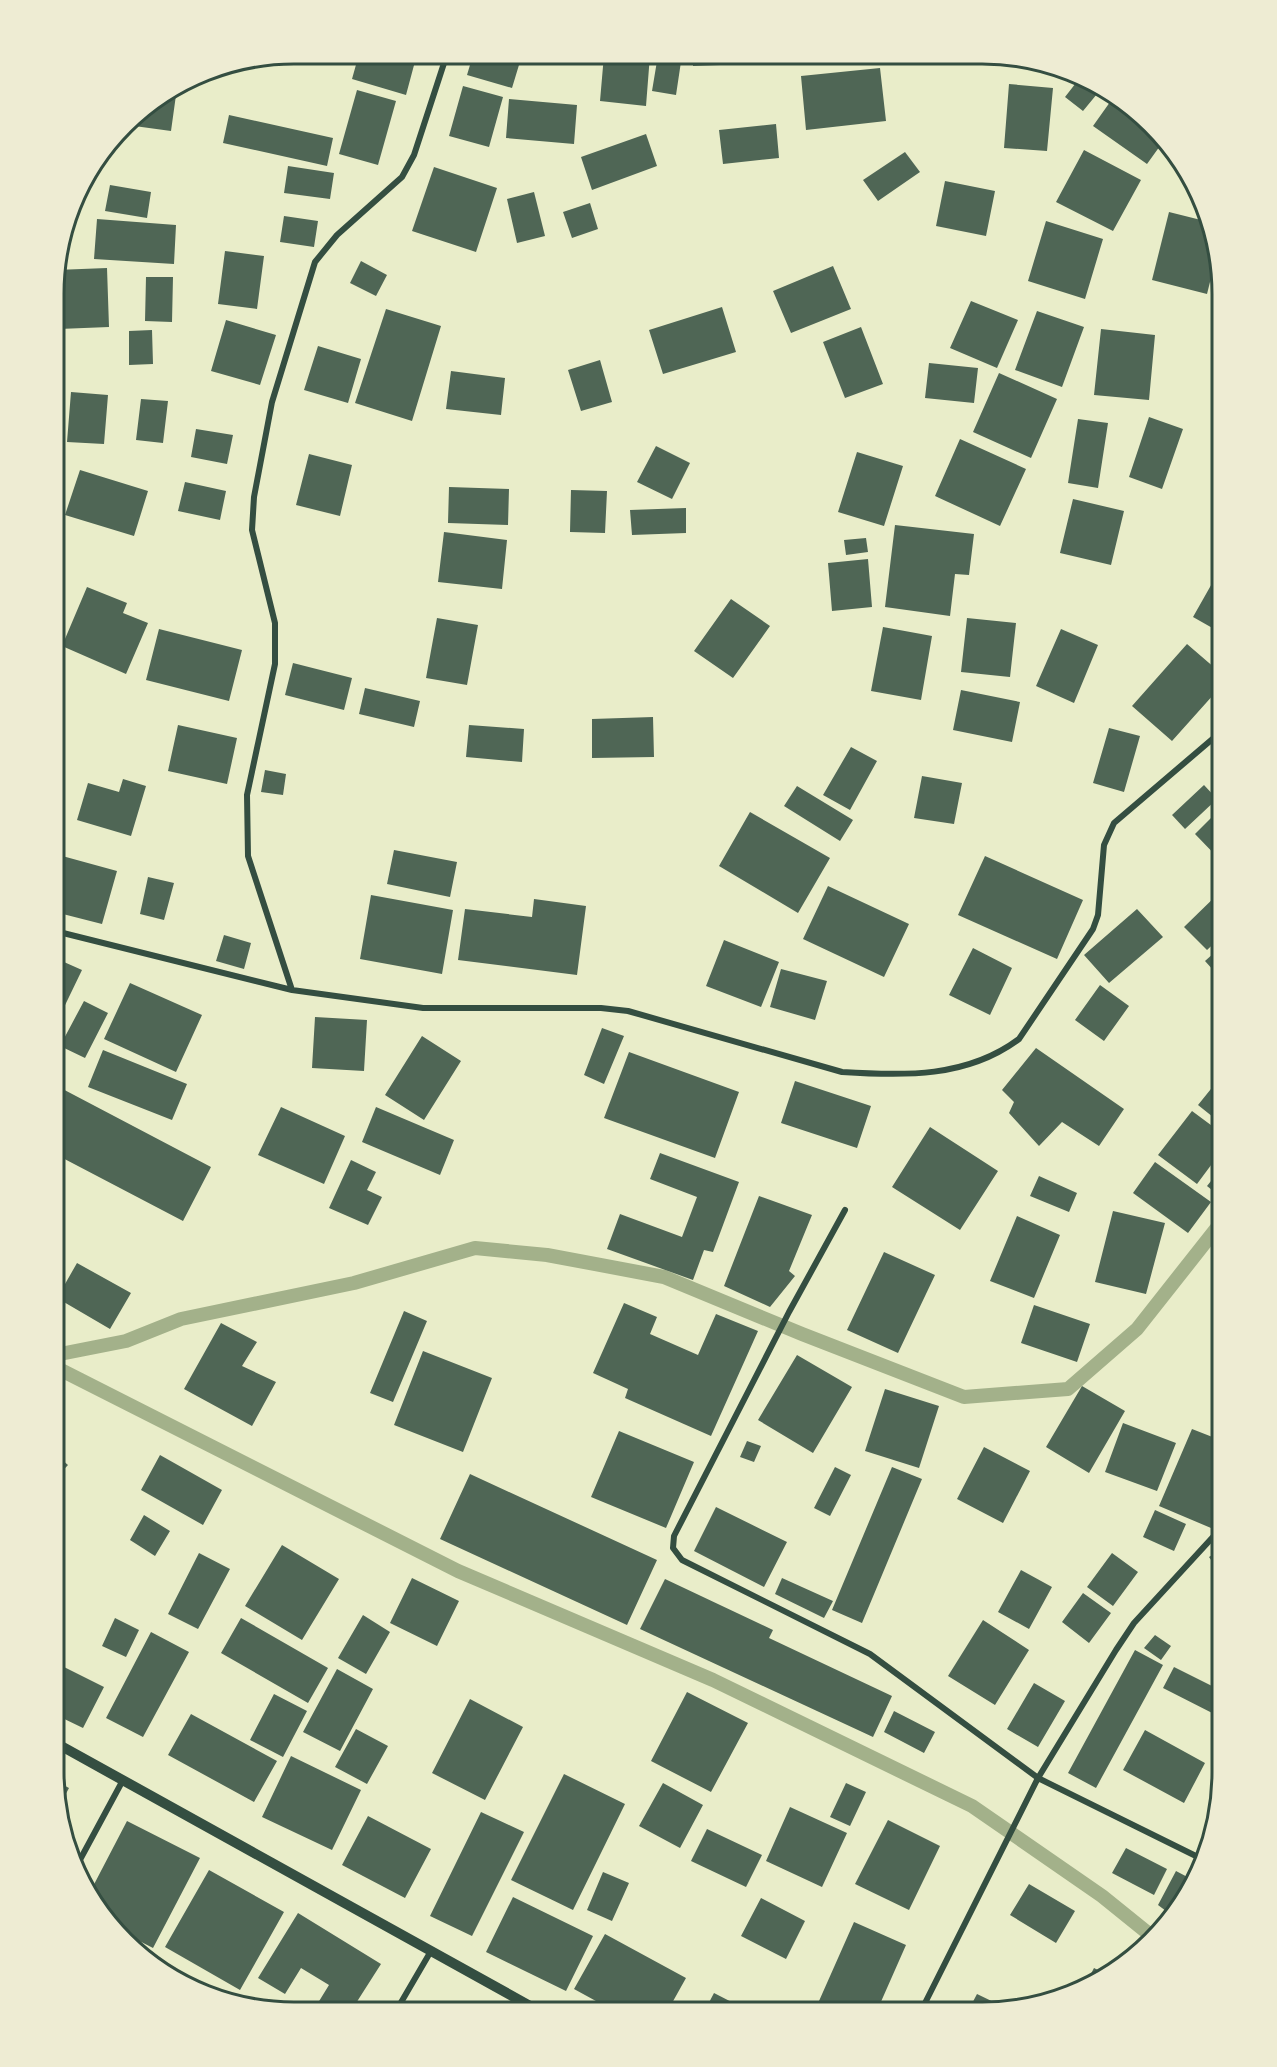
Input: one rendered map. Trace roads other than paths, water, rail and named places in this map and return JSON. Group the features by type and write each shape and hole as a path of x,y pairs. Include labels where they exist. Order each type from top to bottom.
{"street":[{"path":"292,990 248,856 247,795 275,664 275,622 252,530 254,497 272,402 315,262 337,235 402,177 414,155 444,64"},
{"path":"64,933 292,990 423,1008 601,1008 628,1011 842,1072 944,1072 1004,1051 1019,1039 1094,929 1098,915 1104,845 1114,823 1212,739"},
{"path":"845,1210 789,1312 674,1536 673,1548 682,1560 870,1654 1038,1778 1197,1856"},
{"path":"926,2002 1038,1778 1116,1650 1134,1623 1212,1537"},
{"path":"64,1748 523,2002"},
{"path":"81,1858 123,1780"},
{"path":"401,2002 431,1951"}],"waterway":[{"path":"64,1353 126,1341 181,1319 354,1283 475,1248 547,1255 664,1277 964,1397 1068,1389 1137,1329 1212,1234"},
{"path":"64,1372 458,1571 713,1680 972,1806 1102,1896 1147,1933"}]}
